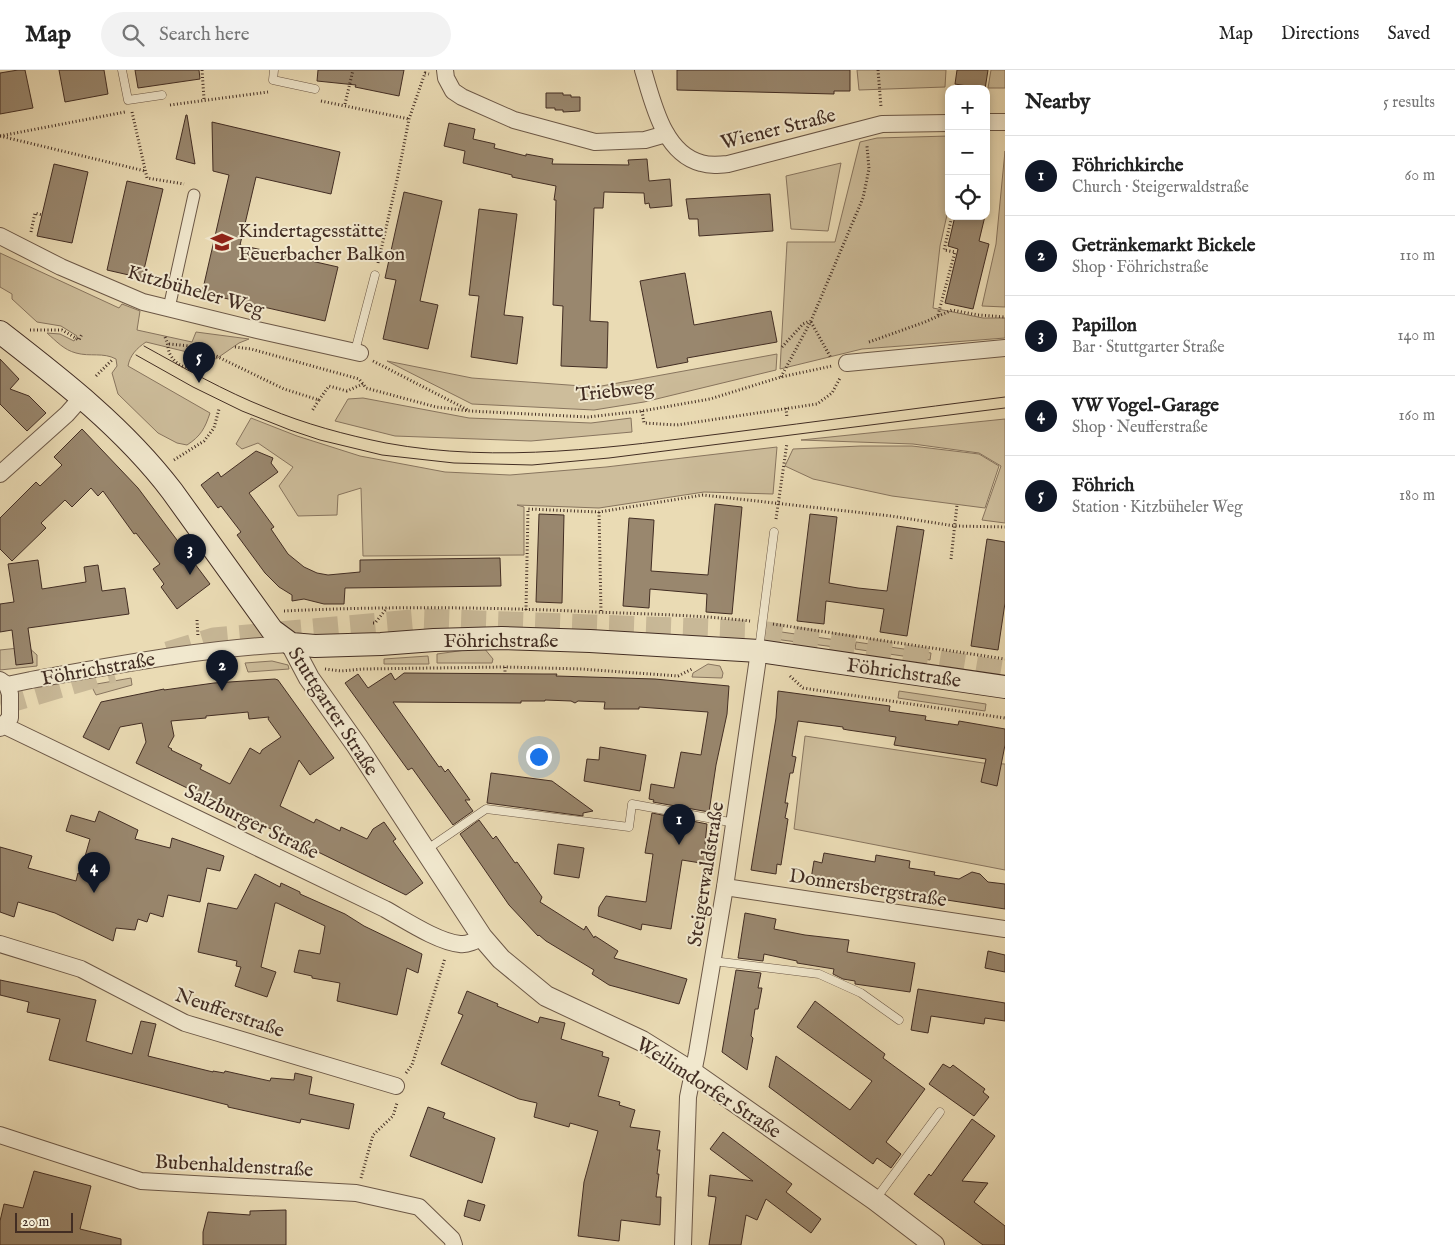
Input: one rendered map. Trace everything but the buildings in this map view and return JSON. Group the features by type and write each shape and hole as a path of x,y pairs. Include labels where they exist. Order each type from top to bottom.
{"main road":[{"name":"Stuttgarter Straße","path":"0,332 82,397 119,430 158,472 272,630 292,644"},
{"name":"Föhrichstraße","path":"292,644 315,646 502,638 759,651 1005,687"}],"street":[{"name":"Wiener Straße","path":"643,70 656,114 666,134 690,159 713,165 728,164 882,124 945,123"},
{"path":"445,74 453,91 462,97 514,120 595,142 645,140 666,134"},
{"path":"990,122 1005,122"},
{"path":"169,308 194,195"},
{"name":"Kitzbüheler Weg","path":"0,236 70,270 144,302 257,330 358,352"},
{"path":"841,364 1005,348"},
{"path":"0,474 67,414 82,397"},
{"name":"Föhrichstraße","path":"4,683 184,654 248,646 292,644"},
{"name":"Stuttgarter Straße","path":"292,644 309,678 357,746 482,937"},
{"name":"Steigerwaldstraße","path":"683,1245 688,1097 725,887 759,651"},
{"path":"2,727 10,718 11,708 10,694 4,683"},
{"name":"Salzburger Straße","path":"2,727 385,909 437,937 460,944 473,943 482,937"},
{"name":"Donnersbergstraße","path":"725,887 1005,929"},
{"name":"Weilimdorfer Straße","path":"482,937 501,959 546,996 642,1041 692,1072 875,1200 934,1245"},
{"name":"Neufferstraße","path":"0,944 81,969 185,1023 396,1086"},
{"name":"Bubenhaldenstraße","path":"0,1136 140,1181 356,1193 419,1208 452,1239 454,1245"}],"lane":[{"path":"122,70 128,100 162,95"},
{"path":"274,70 272,80 315,89"},
{"path":"358,352 376,275"},
{"path":"759,651 774,532"},
{"path":"426,850 486,809 629,827 632,804 735,823"},
{"path":"713,961 819,974 861,993 899,1020"},
{"path":"875,1200 940,1112"}],"path":[{"path":"202,70 204,99"},
{"path":"344,104 353,70"},
{"path":"878,70 882,124"},
{"path":"376,275 396,188 409,119 426,73 445,74"},
{"path":"168,105 271,92"},
{"path":"128,100 147,178 196,187 194,195"},
{"path":"317,100 344,104 409,119"},
{"path":"0,136 141,110"},
{"path":"781,377 811,321 862,198 869,169 866,128"},
{"path":"0,136 146,171"},
{"path":"27,250 35,213 42,215"},
{"path":"938,316 955,252 944,250 951,220"},
{"path":"869,342 952,310 978,315 1005,317"},
{"path":"782,347 803,324 811,321"},
{"path":"642,411 644,423 677,425 817,404 832,393 841,364 811,321"},
{"path":"30,330 62,330 79,340 82,334"},
{"path":"165,338 169,344 169,353 176,363 183,366 190,368 198,366 214,355 284,389 318,400"},
{"path":"169,344 190,346 204,357 199,362"},
{"name":"Triebweg","path":"235,347 251,349 359,379 366,388 436,407 470,411 588,417 642,411 710,399 781,377 841,364"},
{"path":"358,352 470,411"},
{"path":"96,376 113,359"},
{"path":"312,411 329,386 347,391 363,384"},
{"path":"786,408 787,418"},
{"path":"174,460 204,441 214,428 219,409"},
{"path":"774,532 780,504 787,443"},
{"path":"526,610 528,509 599,512 703,495 891,516 955,526 1005,527"},
{"path":"951,559 958,505"},
{"path":"599,512 602,612"},
{"path":"290,611 388,608 526,610 716,618 762,622 1005,659"},
{"path":"341,671 505,667 582,669 678,676"},
{"path":"505,667 505,673"},
{"path":"803,688 1005,718"}],"shaded area":[{"path":"857,70 946,70 945,87 859,90"},
{"path":"991,70 1005,70 1005,88 990,88 988,85"},
{"path":"945,136 946,220 940,246 933,308 983,318 1005,318 1005,338 862,349 780,369 787,242 835,242 860,142 877,138"},
{"path":"1005,151 1005,307 982,306 996,244"},
{"path":"841,163 828,231 791,229 786,176"},
{"path":"0,253 119,308 122,304 140,311 137,330 192,342 196,332 249,339 239,343 216,359 146,342 130,358 128,366 210,413 199,435 187,445 177,443 158,433 118,394 112,373 117,366 116,359 72,352 47,333 60,334 74,341 77,336 61,326 37,322 12,299 12,294 0,287"},
{"path":"777,354 776,370 644,402 594,410 472,404 387,361 472,378 596,387"},
{"path":"363,398 469,418 591,423 631,418 632,432 531,441 395,436 335,421 348,399"},
{"path":"251,418 297,436 360,456 445,472 510,475 606,467 777,447 773,494 704,492 599,508 517,505 524,507 524,555 363,556 361,488 338,495 337,515 298,516 279,486 293,467 258,443 242,449 236,444"},
{"path":"1005,419 1005,523 982,520 1001,466 979,453 913,444 801,440"},
{"path":"912,446 979,454 999,466 985,508 892,496 813,479 785,466 793,449"},
{"path":"768,630 843,641 842,648 767,638"},
{"path":"856,642 931,653 930,660 855,649"},
{"path":"28,647 37,655 37,666 0,670 0,650"},
{"path":"484,648 493,659 492,663 437,663 437,654"},
{"path":"428,656 429,664 384,664 384,659"},
{"path":"272,661 288,665 289,669 248,672 245,663"},
{"path":"708,664 720,666 723,673 722,678 692,677 693,673"},
{"path":"131,678 132,685 96,695 91,685"},
{"path":"899,691 986,704 985,711 898,698"},
{"path":"805,736 983,763 1005,764 1005,870 794,829"}],"tunnel":[{"path":"168,654 214,640 423,621 761,633 1005,673"},
{"path":"0,703 113,670"}],"tram line":[{"path":"144,346 235,394 281,414 311,424 386,443 471,452 514,453 600,448 1005,397"},
{"path":"136,355 193,387 242,411 290,430 320,440 382,455 454,463 532,465 609,458 1005,408"}],"place":[{"name":"Kindertagesstätte Feuerbacher Balkon","path":"222,242"},
{"name":"Föhrich","path":"199,383"},
{"name":"Papillon","path":"190,575"},
{"name":"Getränkemarkt Bickele","path":"222,691"},
{"name":"Föhrichkirche","path":"679,845"},
{"name":"VW Vogel-Garage","path":"94,893"}]}
